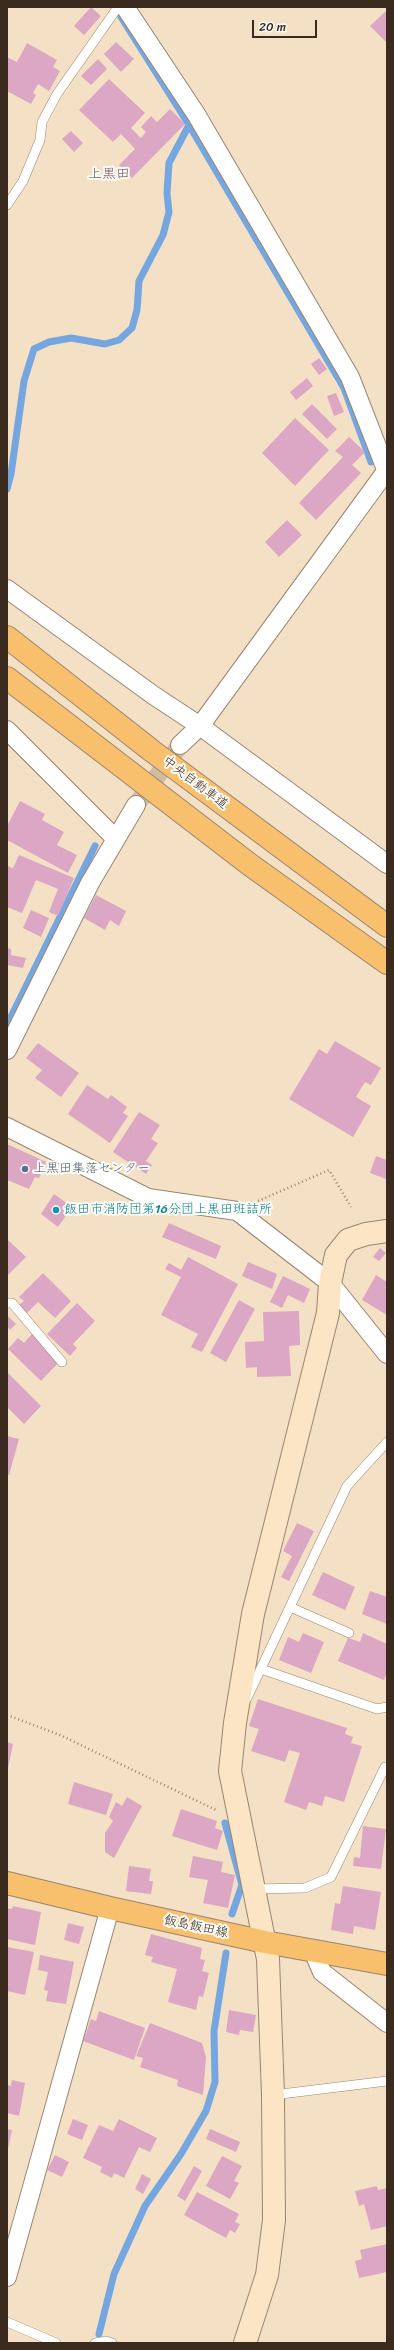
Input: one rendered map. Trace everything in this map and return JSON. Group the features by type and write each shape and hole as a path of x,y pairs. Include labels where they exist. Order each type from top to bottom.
{"main road":[{"name":"中央自動車道","path":"7,637 152,751 387,926"},
{"path":"7,678 249,864 387,963"},
{"name":"飯島飯田線","path":"7,1883 110,1908 265,1942 387,1964"}],"street":[{"path":"125,7 196,114 350,377 387,471 200,726 180,745"},
{"path":"7,589 153,695 200,726 387,864"},
{"path":"7,730 116,839"},
{"path":"7,1050 90,883 136,805"},
{"path":"7,1127 148,1198 237,1211 330,1283 387,1354"},
{"path":"245,2343 267,2275 274,2220 273,2095 268,1959 230,1770 235,1723 253,1614 328,1313 330,1283 336,1255 348,1240 366,1234 387,1231"},
{"path":"7,2277 110,1908"},
{"path":"313,1951 322,1972 387,2023"}],"lane":[{"path":"7,205 23,181 40,140 42,122 58,94 118,7"},
{"path":"7,1303 12,1304 62,1362"},
{"path":"235,1723 347,1486 387,1442"},
{"path":"290,1607 349,1633"},
{"path":"261,1669 377,1709 387,1707"},
{"path":"254,1890 305,1888 331,1877 385,1767 387,1767"},
{"path":"273,2095 387,2081"},
{"path":"7,2322 56,2343"},
{"path":"95,2343 106,2341 112,2343"}],"path":[{"path":"237,1211 329,1170 351,1207"},
{"path":"7,1715 60,1735 241,1822"}],"building":[{"path":"91,7 101,16 84,35 74,26"},
{"path":"387,10 387,43 370,26"},
{"path":"116,42 134,59 121,72 104,54"},
{"path":"27,43 57,60 53,67 60,71 49,91 38,84 33,93 36,95 31,104 7,91 7,57 17,62"},
{"path":"98,59 107,69 91,85 81,76"},
{"path":"109,79 145,113 131,128 141,138 146,132 141,127 151,116 157,122 170,109 185,124 132,178 119,165 135,149 121,134 113,142 79,110"},
{"path":"71,131 83,143 74,152 62,139"},
{"path":"319,358 327,369 319,375 311,364"},
{"path":"307,378 313,386 296,400 290,392"},
{"path":"336,393 344,412 334,416 327,396"},
{"path":"312,404 337,429 327,439 302,414"},
{"path":"295,418 329,450 295,486 262,453"},
{"path":"349,437 365,452 352,465 361,473 316,520 299,503 343,457 335,451"},
{"path":"287,520 302,535 279,557 265,542"},
{"path":"20,801 45,814 42,820 64,832 57,845 77,855 68,873 7,840 7,826"},
{"path":"19,855 74,878 58,916 49,912 58,889 36,880 22,913 7,907 7,866 13,868"},
{"path":"96,895 126,911 119,926 110,920 105,930 84,918"},
{"path":"31,910 49,918 41,937 23,928"},
{"path":"7,948 11,949 11,955 26,958 23,968 7,965"},
{"path":"335,1041 381,1068 371,1085 365,1082 356,1097 371,1106 353,1137 289,1099 319,1049 327,1054"},
{"path":"38,1043 79,1073 61,1097 35,1078 42,1070 26,1058"},
{"path":"87,1085 108,1099 111,1095 127,1107 123,1113 128,1116 110,1143 68,1114"},
{"path":"139,1112 160,1125 151,1139 158,1143 146,1161 152,1165 146,1174 113,1152"},
{"name":"上黒田集落センター","path":"7,1144 46,1162 39,1178 35,1177 29,1189 7,1180"},
{"path":"376,1156 387,1160 386,1179 370,1173"},
{"name":"飯田市消防団第16分団上黒田班詰所","path":"54,1194 72,1207 58,1227 41,1214"},
{"path":"169,1223 221,1246 216,1259 162,1237"},
{"path":"7,1239 26,1257 7,1276"},
{"path":"380,1248 386,1253 379,1261 373,1257"},
{"path":"188,1257 238,1284 202,1352 191,1347 198,1334 161,1315 181,1277 165,1269 169,1263 181,1270"},
{"path":"248,1262 277,1274 272,1289 242,1276"},
{"path":"43,1273 71,1301 55,1318 38,1302 27,1313 19,1305 24,1301 19,1297"},
{"path":"376,1275 387,1282 387,1315 362,1300"},
{"path":"283,1276 310,1289 304,1303 288,1295 282,1308 270,1302"},
{"path":"239,1300 255,1309 226,1362 210,1353"},
{"path":"77,1303 95,1321 73,1344 77,1348 70,1356 47,1334"},
{"path":"299,1311 300,1345 289,1346 291,1376 257,1377 257,1367 246,1368 245,1342 264,1341 263,1312"},
{"path":"7,1315 16,1324 10,1330 7,1326"},
{"path":"32,1334 60,1361 41,1381 8,1349 18,1338 24,1343"},
{"path":"7,1372 41,1406 24,1424 7,1407"},
{"path":"7,1436 19,1439 9,1475 7,1475"},
{"path":"297,1523 314,1531 289,1581 281,1577 292,1556 283,1551"},
{"path":"323,1572 355,1587 345,1610 312,1595"},
{"path":"370,1591 387,1597 387,1624 362,1614"},
{"path":"303,1633 324,1642 311,1673 279,1660 288,1637 299,1642"},
{"path":"363,1633 387,1644 387,1673 384,1680 338,1661 348,1638 360,1642"},
{"path":"258,1699 347,1728 345,1734 353,1737 351,1743 362,1746 344,1802 325,1796 322,1806 309,1802 306,1810 284,1802 300,1753 289,1750 285,1762 251,1751 259,1729 249,1726"},
{"path":"7,1742 13,1744 8,1768 7,1768"},
{"path":"74,1782 113,1794 106,1815 68,1804"},
{"path":"127,1797 142,1806 114,1858 105,1852 105,1833 113,1821 109,1817 116,1802 122,1806"},
{"path":"181,1809 217,1821 215,1828 223,1831 217,1850 172,1836"},
{"path":"363,1826 386,1829 381,1869 353,1866 354,1857 360,1858"},
{"path":"193,1856 223,1862 221,1872 235,1875 228,1908 203,1903 208,1880 189,1877"},
{"path":"129,1866 151,1869 149,1881 153,1881 151,1894 126,1891"},
{"path":"343,1886 381,1892 375,1930 354,1926 353,1934 331,1930 335,1903 340,1904"},
{"path":"13,1906 41,1912 35,1945 7,1939 7,1908 12,1909"},
{"path":"68,1923 84,1927 79,1944 64,1940"},
{"path":"151,1934 202,1948 200,1959 205,1960 202,1971 209,1973 203,1997 199,1996 196,2010 168,2002 177,1969 151,1962 153,1957 145,1955"},
{"path":"7,1947 34,1952 25,1995 7,1991"},
{"path":"40,1955 74,1962 66,2004 46,2001 48,1991 44,1990 48,1972 38,1970"},
{"path":"229,2010 256,2015 253,2032 240,2030 239,2035 226,2032"},
{"path":"99,2011 145,2028 134,2060 83,2041 91,2019 96,2021"},
{"path":"150,2023 202,2043 206,2057 203,2095 177,2086 178,2080 140,2067 143,2058 136,2056"},
{"path":"12,2080 25,2083 19,2116 7,2113 7,2085 11,2086"},
{"path":"73,2119 88,2125 82,2140 67,2134"},
{"path":"119,2119 157,2138 150,2152 139,2147 124,2178 114,2173 112,2178 100,2172 102,2167 83,2158 99,2125 113,2131"},
{"path":"7,2129 12,2130 8,2149 7,2149"},
{"path":"210,2129 240,2142 236,2152 206,2139"},
{"path":"55,2155 69,2162 62,2177 47,2170"},
{"path":"222,2156 242,2166 234,2181 239,2183 230,2199 206,2186"},
{"path":"194,2166 202,2171 185,2201 177,2196"},
{"path":"142,2174 151,2179 143,2194 135,2189"},
{"path":"377,2186 378,2190 387,2188 387,2226 371,2230 364,2204 359,2206 355,2191"},
{"path":"197,2192 239,2214 235,2222 240,2224 235,2233 230,2230 226,2238 184,2215"},
{"path":"387,2244 387,2272 359,2278 355,2261 362,2259 360,2250"}],"waterway":[{"path":"121,17 189,125 344,388 371,462"},
{"path":"7,489 11,474 24,381 34,349 49,342 71,338 105,344 119,340 132,328 137,310 139,281 163,235 169,212 167,193 169,163 189,125"},
{"path":"7,1025 95,846"},
{"path":"225,1823 242,1885 232,1914"},
{"path":"99,2334 114,2274 145,2206 181,2154 206,2111 215,2082 214,2031 226,1953"}],"tunnel":[{"path":"136,805 180,745"}],"place":[{"name":"上黒田集落センター","path":"25,1169"},
{"name":"飯田市消防団第16分団上黒田班詰所","path":"56,1210"}],"district":[{"name":"上黒田","path":"109,174"}]}
